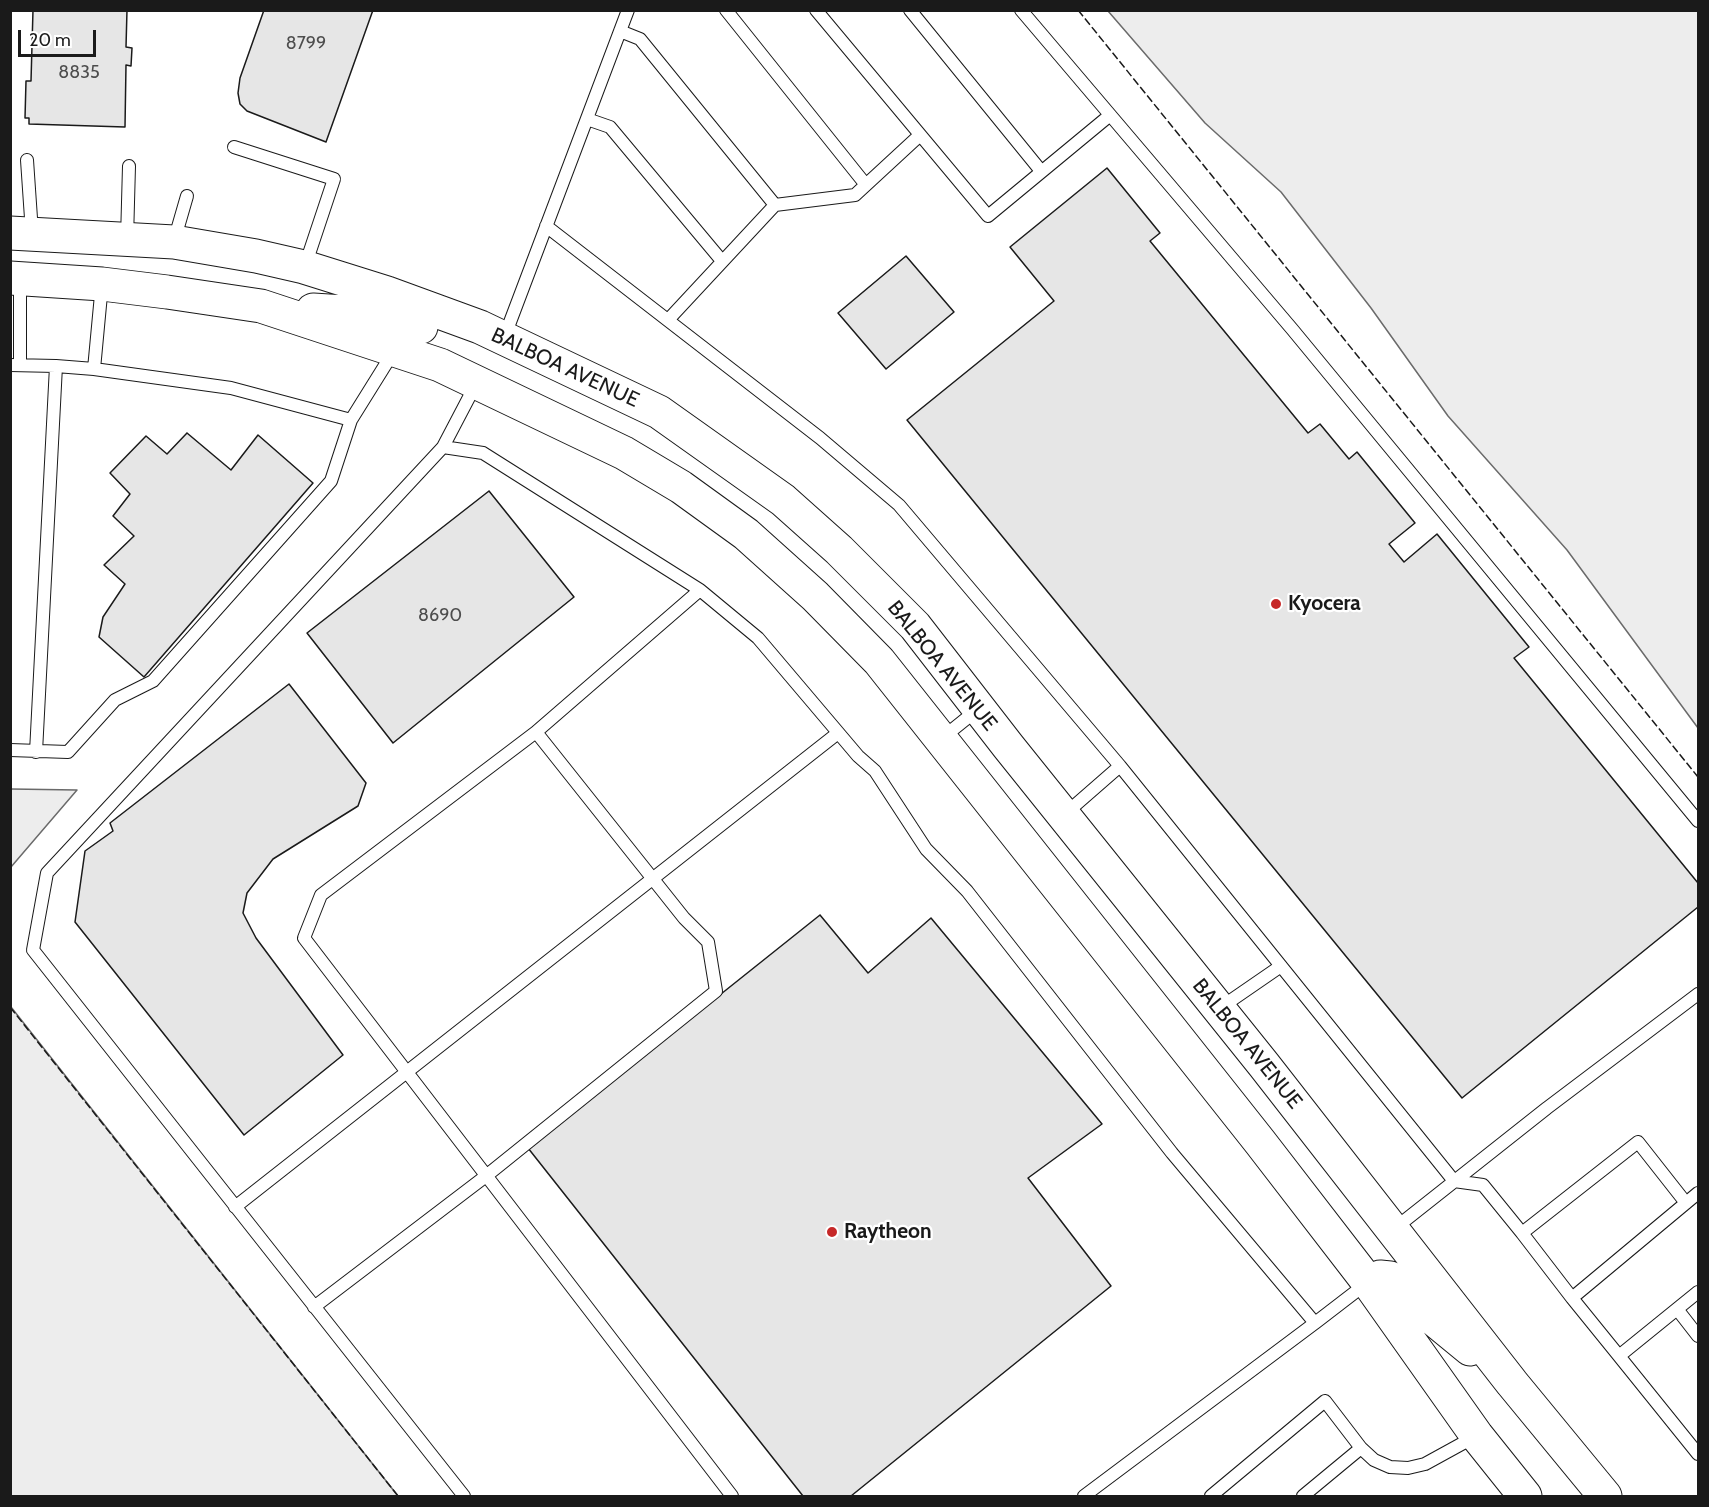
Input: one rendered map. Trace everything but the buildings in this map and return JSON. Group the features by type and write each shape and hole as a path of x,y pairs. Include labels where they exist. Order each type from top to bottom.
{"main road":[{"name":"BALBOA AVENUE","path":"21,234 174,242 304,267 387,293 492,333 659,412 783,500 839,550 915,626 1063,816 1394,1230 1512,1383 1605,1497"},
{"path":"15,278 102,284 261,306 391,315 435,332 456,337 492,333"},
{"path":"261,306 440,365 624,453 681,487 746,534 815,596 879,661 1260,1142 1368,1282 1477,1436 1525,1497"},
{"path":"1368,1282 1380,1277 1390,1278 1420,1308 1512,1383"}],"lane":[{"path":"492,333 546,226 628,10"},
{"path":"726,10 866,184"},
{"path":"816,10 988,216 1109,116"},
{"path":"910,10 1041,171"},
{"path":"1020,10 1292,329 1698,821"},
{"path":"620,31 640,39 775,205"},
{"path":"586,119 610,127 722,261"},
{"path":"668,320 775,205 855,195 920,135"},
{"path":"234,147 334,179 304,267"},
{"path":"21,234 27,160"},
{"path":"127,240 129,166"},
{"path":"174,242 187,196"},
{"path":"546,226 820,438 899,505 1120,766 1454,1181 1484,1185 1698,1454"},
{"path":"15,278 15,365 94,369 231,388 351,420"},
{"path":"94,369 102,284"},
{"path":"10,750 68,752 115,700 153,681 330,481 351,420 395,350"},
{"path":"36,752 56,366"},
{"path":"464,1497 33,950 46,873 443,447 477,383"},
{"path":"443,447 483,453 700,590 758,638 858,756 875,771 926,849 967,891 1172,1153 1316,1323"},
{"path":"700,590 536,732 321,895 304,938 732,1497"},
{"path":"940,740 979,709"},
{"path":"314,1307 486,1176 716,991 708,942 684,918 536,732"},
{"path":"235,1207 838,733"},
{"path":"1063,816 1120,766"},
{"path":"1219,1009 1281,966"},
{"path":"1394,1230 1546,1108 1698,994"},
{"path":"1522,1233 1638,1142 1686,1203"},
{"path":"1572,1298 1698,1193"},
{"path":"1084,1497 1368,1282"},
{"path":"1619,1356 1698,1292"},
{"path":"1677,1309 1698,1336"},
{"path":"1211,1497 1325,1401 1361,1448 1374,1460 1390,1467 1408,1468 1425,1464 1477,1436"},
{"path":"1303,1497 1361,1448"}],"shaded area":[{"path":"1108,11 1698,11 1698,728 1567,550 1448,416 1371,308 1281,192 1205,123"},
{"path":"10,789 77,790 11,867"},
{"path":"11,1007 398,1496 11,1496"}],"fence":[{"path":"1078,10 1698,777"},
{"path":"10,1007 398,1496"}],"place":[{"name":"Kyocera","path":"1276,604"},
{"name":"Raytheon","path":"832,1232"}]}
